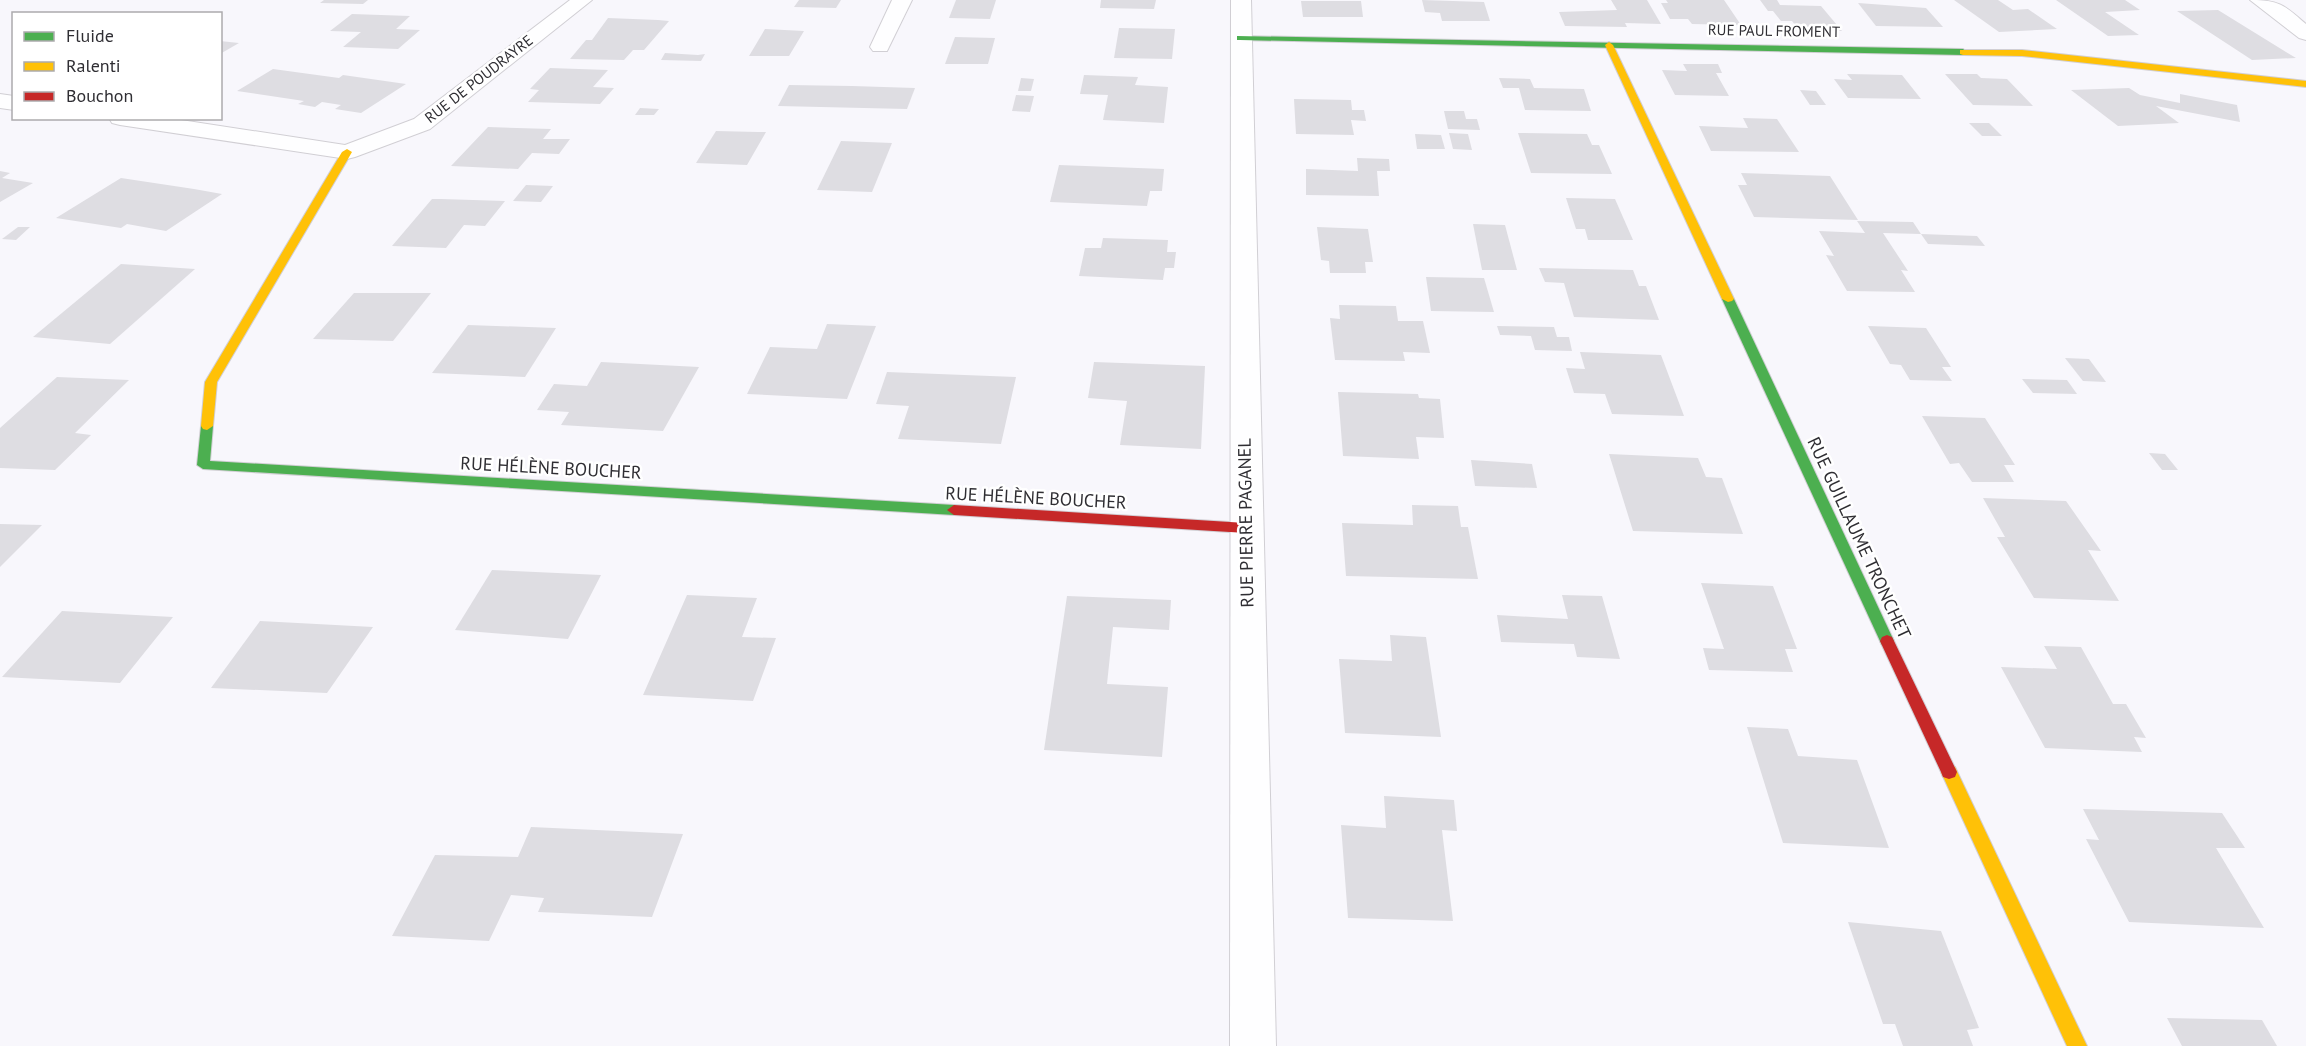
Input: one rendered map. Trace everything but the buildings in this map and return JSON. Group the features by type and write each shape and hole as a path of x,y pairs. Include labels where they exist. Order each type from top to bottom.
{"street":[{"name":"RUE DE POUDRAYRE","path":"133,120 347,152 422,124 582,0"},
{"path":"880,47 902,0"},
{"name":"RUE PIERRE PAGANEL","path":"1241,0 1253,1046"},
{"path":"2260,0 2282,12 2306,34"},
{"name":"RUE PAUL FROMENT","path":"1240,38 2022,52 2306,84"},
{"name":"RUE GUILLAUME TRONCHET","path":"1609,45 2077,1046"},
{"name":"RUE HÉLÈNE BOUCHER","path":"347,152 211,382 203,465 1246,528"}],"traffic: fast":[{"path":"1240,38 1963,52"},
{"path":"1728,299 1887,641"},
{"path":"207,426 203,465 954,510"}],"traffic: slow":[{"path":"1609,45 1728,299"},
{"path":"1963,52 2022,53 2306,84"},
{"path":"207,426 211,382 347,152"},
{"path":"1949,772 2077,1046"}],"traffic: jam":[{"path":"954,510 1246,528"},
{"path":"1887,641 1949,772"}]}
